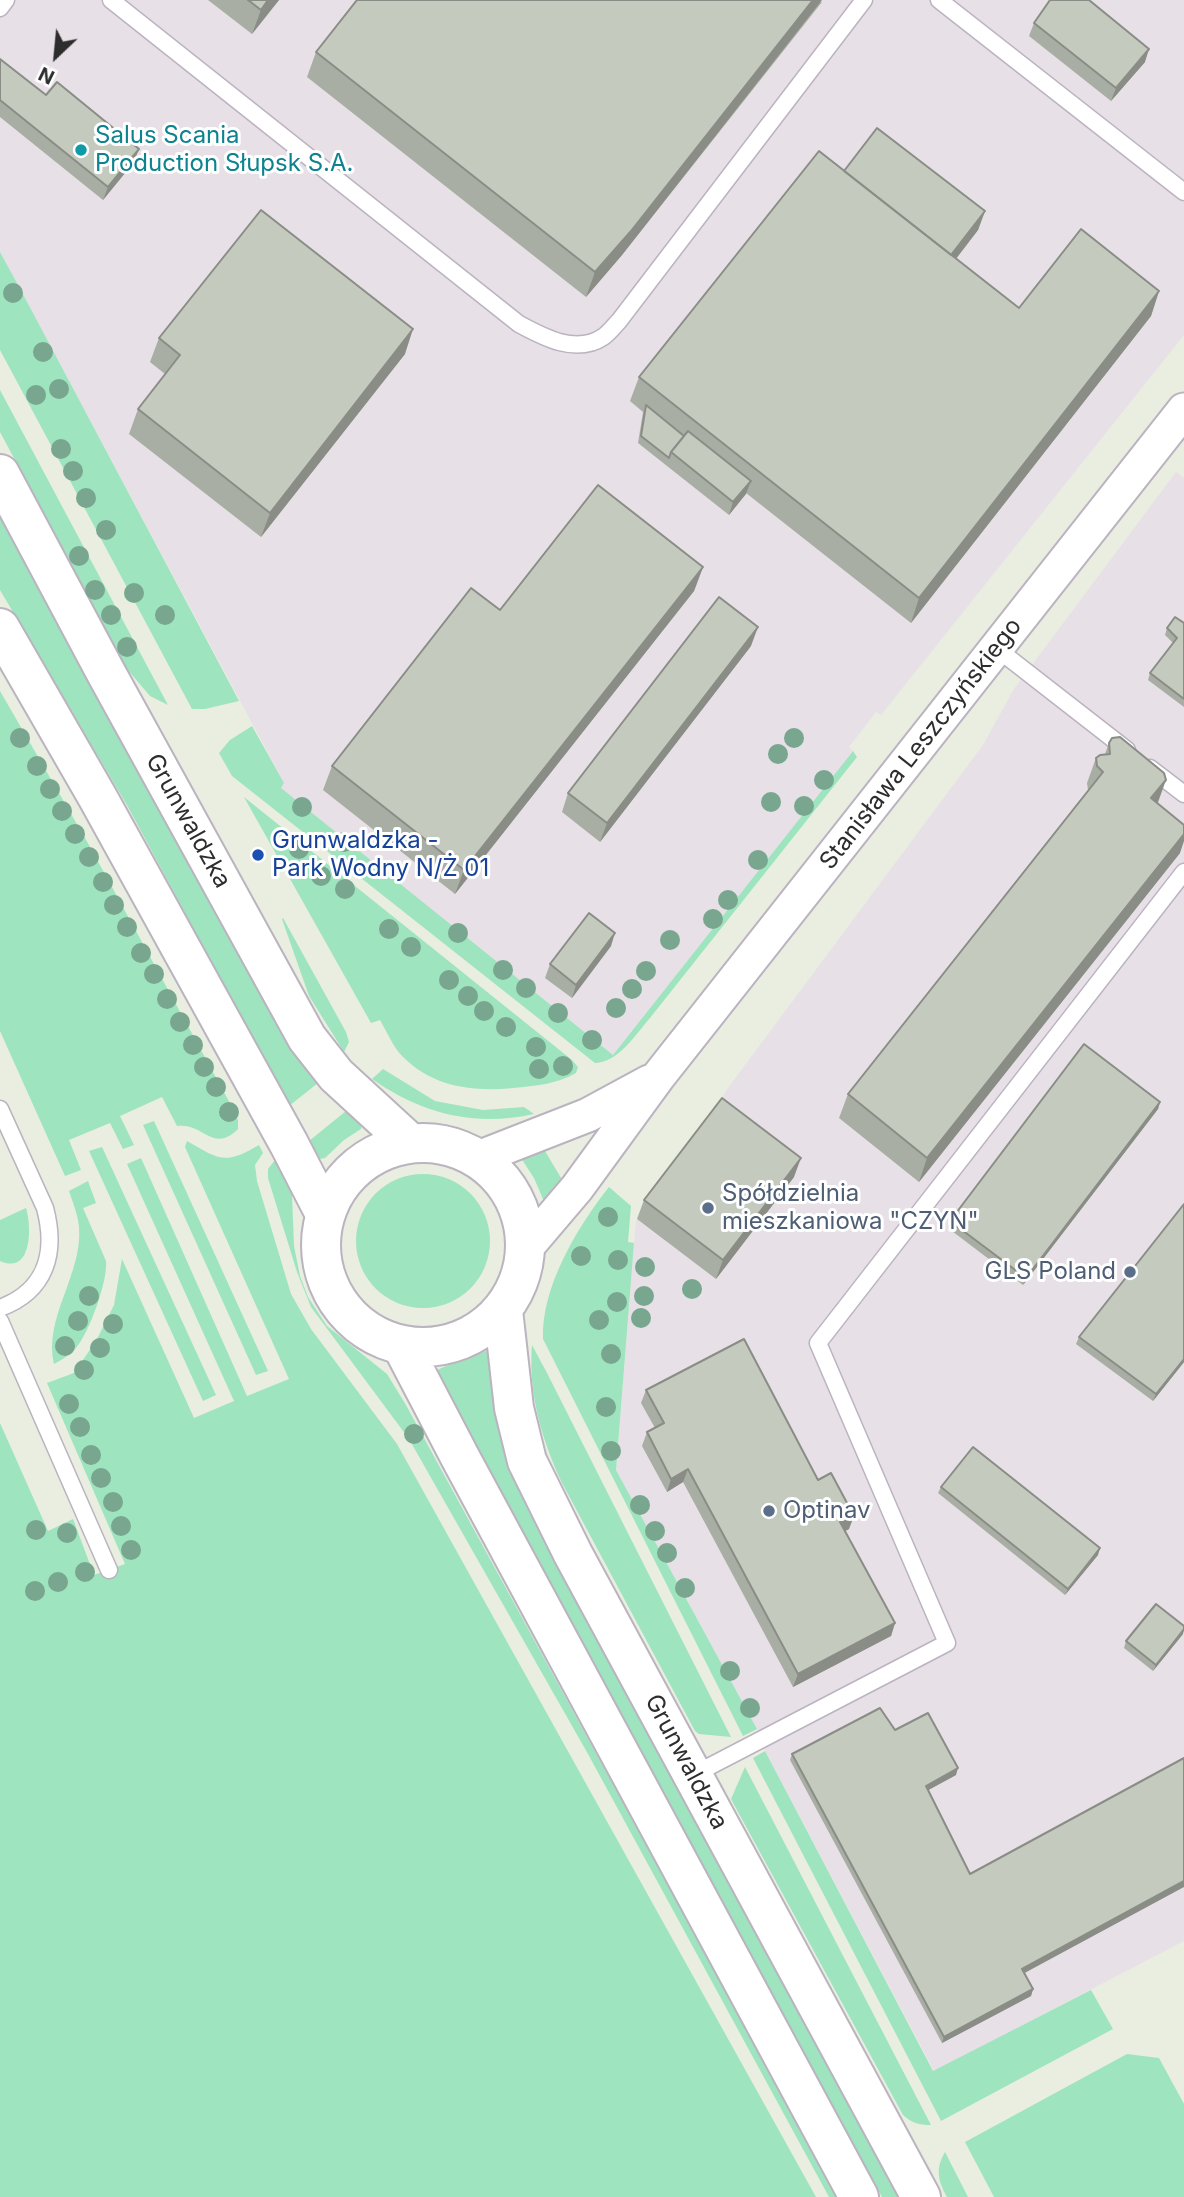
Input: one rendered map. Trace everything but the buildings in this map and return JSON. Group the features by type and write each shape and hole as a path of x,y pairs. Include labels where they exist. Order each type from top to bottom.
{"street":[{"name":"Stanisława Leszczyńskiego","path":"526,1248 577,1188 658,1077 1184,410"},
{"name":"Grunwaldzka","path":"0,474 307,1038 336,1075 410,1143"},
{"path":"0,628 98,798 325,1214"},
{"name":"Stanisława Leszczyńskiego","path":"478,1158 588,1115 658,1077"},
{"path":"410,1143 445,1145 478,1158 504,1182 520,1213 526,1248 519,1280 503,1310 474,1334 439,1346 402,1346 363,1328 334,1297 321,1257 325,1214 343,1180 373,1155 410,1143"},
{"name":"Grunwaldzka","path":"503,1310 514,1408 527,1461 573,1554 921,2197"},
{"path":"402,1346 859,2197"}],"lane":[{"path":"0,8 6,0"},
{"path":"111,0 519,324 543,337 575,344 602,338 619,321 864,0"},
{"path":"939,0 1184,192"},
{"path":"996,649 1184,794"},
{"path":"693,1775 947,1643 818,1343 1184,872"},
{"path":"0,1109 45,1208 50,1225 50,1244 42,1275 33,1287 24,1297 0,1308"},
{"path":"0,1321 109,1570"}],"shaded area":[{"path":"0,0 1184,0 1184,335 881,715 876,712 849,747 853,751 613,1055 280,788 284,783 0,252"},
{"path":"1176,472 1184,478 1184,1941 934,2071 765,1751 757,1729 616,1470 636,1221 715,1117 725,1092 983,745 1014,689"}],"green space":[{"path":"0,252 239,701 205,709 192,709 0,350"},
{"path":"0,390 168,705 150,696 127,669 0,432"},
{"path":"0,515 169,827 297,1054 318,1083 289,1106 128,807 0,590"},
{"path":"0,691 89,845 231,1105 238,1120 238,1129 229,1136 215,1138 194,1128 177,1126 162,1097 120,1116 134,1145 123,1149 110,1123 69,1140 81,1170 65,1176 0,1031"},
{"path":"252,726 284,783 281,788 613,1055 853,751 857,757 632,1039 612,1058 595,1063 232,776 219,753 230,740"},
{"path":"244,797 572,1060 578,1067 576,1073 561,1080 538,1085 483,1089 440,1081 415,1067 396,1049 380,1020 371,1023"},
{"path":"283,918 346,1032 349,1042 344,1052 309,996"},
{"path":"383,1069 435,1101 483,1110 524,1107 534,1114 490,1119 470,1118 429,1109 372,1079"},
{"path":"346,1111 362,1122 361,1129 325,1158 319,1159 309,1141"},
{"path":"154,1121 268,1371 256,1375 143,1125"},
{"path":"187,1141 223,1158 230,1158 259,1145 263,1153 255,1165 257,1181 291,1294 311,1329 397,1444 816,2197 0,2197 0,1423 48,1531 73,1519 94,1575 125,1564 47,1383 74,1373 96,1341 114,1305 122,1259 194,1418 234,1401 127,1164 141,1158 247,1396 289,1379 185,1147"},
{"path":"102,1147 216,1395 203,1401 89,1151"},
{"path":"545,1151 564,1183 549,1201 543,1199 521,1158"},
{"path":"275,1160 292,1195 294,1246 300,1276 308,1297 327,1326 387,1374 406,1405 838,2197 829,2197 588,1754 409,1439 311,1307 297,1272 268,1178 268,1169"},
{"path":"423,1174 449,1179 470,1194 485,1215 490,1241 485,1267 470,1288 449,1303 423,1308 397,1303 376,1288 361,1267 356,1241 361,1215 376,1194 397,1179"},
{"path":"88,1181 96,1203 83,1208 106,1261 104,1281 97,1306 81,1341 71,1353 54,1364 54,1330 79,1244 78,1222 69,1191"},
{"path":"609,1187 631,1206 628,1242 634,1243 616,1470 757,1729 743,1736 543,1339 544,1319 555,1278 585,1220"},
{"path":"26,1208 29,1237 24,1256 11,1264 0,1261 0,1220"},
{"path":"532,1345 731,1737 699,1734 695,1731 562,1483 548,1450 534,1399"},
{"path":"490,1351 902,2197 882,2197 435,1373 443,1367"},
{"path":"765,1751 933,2071 1091,1990 1113,2029 941,2121 753,1758"},
{"path":"745,1767 931,2125 916,2123 903,2115 731,1799"},
{"path":"1127,2054 1159,2058 1184,2104 1184,2197 994,2197 965,2142"},
{"path":"945,2152 968,2197 947,2197 939,2169"}],"place":[{"name":"Salus Scania Production Słupsk S.A.","path":"81,150"},
{"name":"Grunwaldzka - Park Wodny N/Ż 01","path":"258,855"},
{"name":"Spółdzielnia mieszkaniowa \"CZYN\"","path":"708,1208"},
{"name":"GLS Poland","path":"1130,1272"},
{"name":"Optinav","path":"769,1511"}]}
